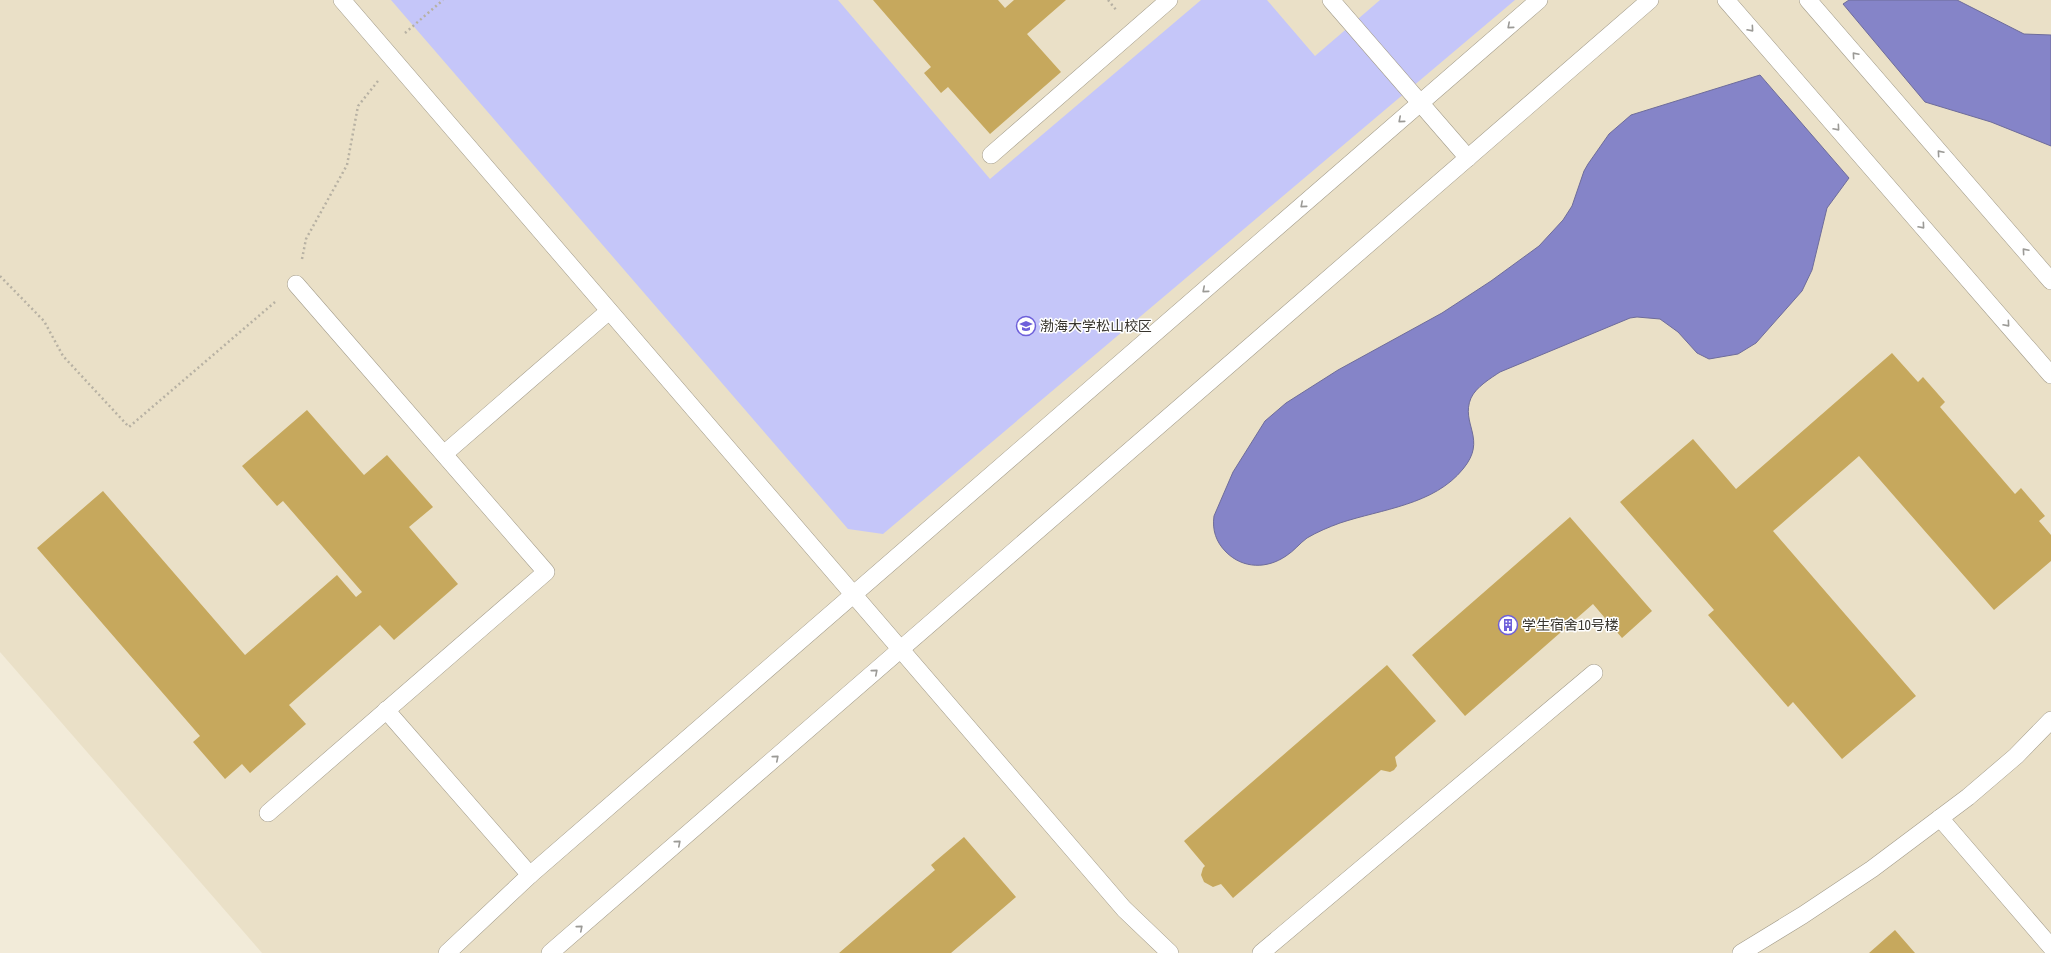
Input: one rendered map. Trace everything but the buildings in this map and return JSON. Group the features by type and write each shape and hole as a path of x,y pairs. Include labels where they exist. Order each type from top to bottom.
{"lane":[{"path":"342,0 1124,909 1170,953"},
{"path":"991,155 1169,0"},
{"path":"1331,0 1468,158"},
{"path":"447,953 530,875 1539,0"},
{"path":"550,953 1650,0"},
{"path":"1726,0 2051,375"},
{"path":"1808,0 2051,281"},
{"path":"268,813 546,572 296,284"},
{"path":"444,454 609,310"},
{"path":"1261,953 1594,673"},
{"path":"386,710 530,875"},
{"path":"1741,953 1760,948 1872,869 1968,798 2016,756 2051,720"},
{"path":"1940,818 2051,947"}],"path":[{"path":"0,276 44,321 63,356 129,427 296,284 306,239 347,165 358,106 389,55 443,0"}],"shaded area":[{"name":"渤海大学松山校区","path":"0,0 2051,0 2051,953 262,953 0,652"},
{"path":"391,0 838,0 990,179 1201,0 1267,0 1315,56 1380,0 1515,0 883,534 848,529"},
{"path":"1849,0 1957,0 2024,34 2051,35 2051,146 1991,122 1925,102 1843,4"},
{"path":"1760,75 1849,178 1827,208 1812,270 1802,291 1756,343 1738,354 1709,359 1697,353 1678,332 1660,319 1637,317 1630,318 1500,372 1480,387 1473,394 1469,407 1469,416 1474,440 1470,458 1463,469 1451,481 1437,491 1406,504 1340,523 1323,530 1307,538 1286,556 1271,563 1263,565 1247,564 1233,558 1226,552 1217,540 1214,531 1214,516 1233,472 1265,421 1286,403 1338,370 1442,313 1491,281 1539,246 1563,220 1572,206 1584,171 1609,134 1631,115"}],"place":[{"name":"渤海大学松山校区","path":"1026,326"},
{"name":"学生宿舍10号楼","path":"1508,625"}]}
